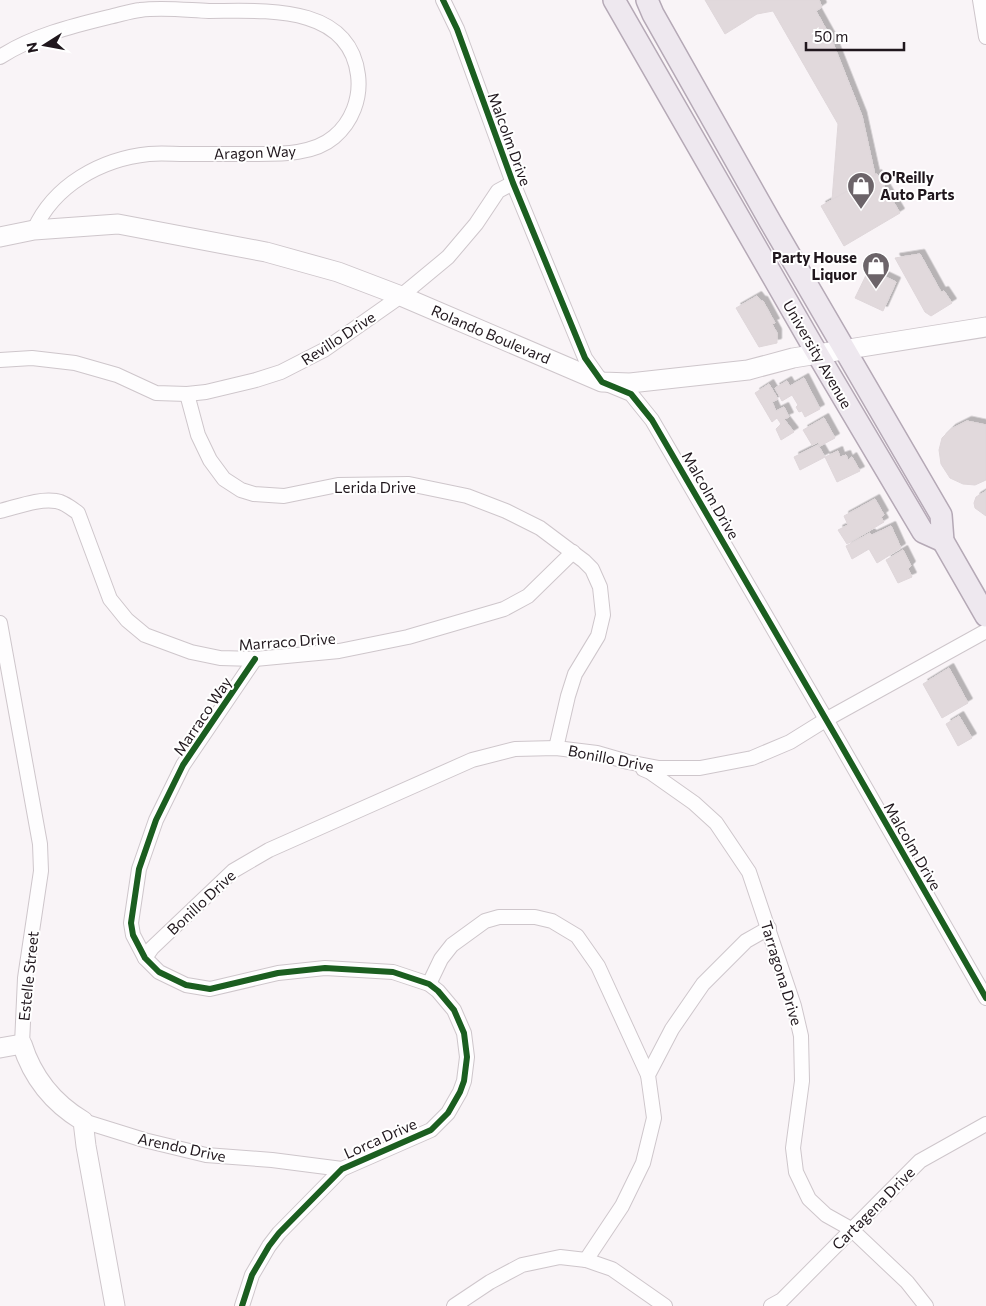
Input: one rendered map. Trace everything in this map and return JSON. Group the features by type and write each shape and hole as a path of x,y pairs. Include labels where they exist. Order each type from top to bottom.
{"main road":[{"name":"University Avenue","path":"614,0 817,354 923,532 943,541"},
{"name":"University Avenue","path":"647,0 653,14 772,224 940,514 943,541 986,616"}],"street":[{"name":"Malcolm Drive","path":"443,0 456,29 512,183 585,358 602,382 631,394 652,420 986,998"},
{"path":"980,0 986,37"},
{"name":"Aragon Way","path":"0,57 16,47 74,26 142,5 265,11 309,18 320,22 339,36 353,56 358,78 357,100 349,120 335,136 316,148 285,154 149,154 114,161 78,178 57,195 40,216 34,230"},
{"name":"Revillo Drive","path":"0,360 32,358 75,363 117,375 156,393 186,394 231,387 256,380 288,368 331,346 401,296 448,257 476,224 498,191 512,183"},
{"name":"Rolando Boulevard","path":"0,237 34,230 118,224 266,252 338,272 401,296 602,382 630,383 748,370 792,358 986,328"},
{"name":"Lerida Drive","path":"186,394 198,435 210,460 224,479 241,490 254,494 284,496 338,485 409,484 467,496 506,511 540,528 573,552 592,569 600,587 603,615 598,636 575,674 556,748"},
{"name":"Marraco Drive","path":"0,511 46,500 58,501 67,505 78,513 110,599 127,620 145,635 191,652 220,658 255,659 339,651 408,637 504,609 528,596 573,552"},
{"name":"Estelle Street","path":"0,623 40,844 41,871 25,978 22,1044 32,1070 44,1088 58,1104 83,1122"},
{"name":"Bonillo Drive","path":"145,958 152,948 233,872 269,850 472,760 515,749 556,748 597,752 628,762 659,768 700,768 752,758 790,742 826,719 986,631"},
{"name":"Marraco Way","path":"145,958 133,935 131,923 139,869 156,820 183,765 255,659"},
{"name":"Tarragona Drive","path":"628,762 650,772 694,803 716,823 749,872 794,1006 801,1036 802,1082 793,1148 796,1172 809,1199 826,1214 851,1230 907,1282 926,1306"},
{"path":"145,958 159,972 186,985 210,989 278,973 325,968 393,972 429,984 441,958 452,945 485,921 500,917 535,917 552,922 577,936 598,966 648,1076 654,1118 643,1164 622,1206 586,1260"},
{"path":"648,1076 672,1029 703,984 746,941 769,928"},
{"name":"Lorca Drive","path":"242,1306 252,1275 268,1246 284,1227 342,1169 431,1130 448,1113 460,1092 465,1075 467,1057 464,1033 454,1010 429,984"},
{"path":"0,1048 22,1044"},
{"path":"83,1122 115,1306"},
{"name":"Arendo Drive","path":"83,1122 144,1140 206,1155 272,1160 342,1169"},
{"name":"Cartagena Drive","path":"770,1306 782,1300 920,1161 986,1124"},
{"path":"454,1306 490,1282 522,1265 560,1258 586,1260 612,1269 664,1306"}],"building":[{"path":"705,0 819,0 822,7 816,11 831,38 862,116 875,175 832,200 838,124 773,11 757,14 725,34"},
{"name":"O'Reilly Auto Parts","path":"877,174 900,213 844,246 821,206"},
{"path":"920,254 941,292 944,291 952,303 931,316 925,312 895,258"},
{"name":"Party House Liquor","path":"869,269 896,282 883,311 855,298"},
{"path":"757,296 763,301 775,323 772,324 777,333 777,343 759,347 736,308"},
{"path":"804,378 820,409 805,417 802,411 799,412 796,407 798,405 792,395 782,401 775,388 787,381 790,386"},
{"path":"769,384 778,399 772,402 776,411 784,407 789,417 784,419 794,432 781,440 776,429 781,424 777,418 772,422 755,393"},
{"path":"824,418 835,438 820,446 818,442 812,445 803,430"},
{"path":"967,421 986,425 986,480 975,485 963,484 950,478 941,464 939,450 942,438 951,429"},
{"path":"818,445 825,457 800,470 794,457"},
{"path":"838,451 840,457 846,455 848,460 852,457 860,471 837,482 825,457"},
{"path":"986,491 986,516 975,508 974,503 976,497"},
{"path":"875,499 884,515 881,517 884,522 847,544 838,530 848,525 844,516"},
{"path":"891,526 901,548 877,563 869,549 852,559 846,546 870,533 872,535"},
{"path":"903,550 911,566 908,569 912,577 898,583 886,560"},
{"path":"949,668 968,703 942,718 923,684"},
{"path":"959,716 972,738 958,746 946,724"}],"cycle path":[{"path":"443,0 457,29 513,183 585,358 602,382 631,394 652,420 986,998"},
{"path":"242,1306 252,1275 269,1246 279,1233 342,1169 431,1130 448,1113 464,1081 467,1057 464,1033 454,1010 438,991 429,984 393,972 325,968 278,973 210,989 186,985 159,972 145,958 133,935 131,923 139,869 156,820 183,765 255,659"}],"place":[{"name":"O'Reilly Auto Parts","path":"861,210"},
{"name":"Party House Liquor","path":"876,290"}]}
